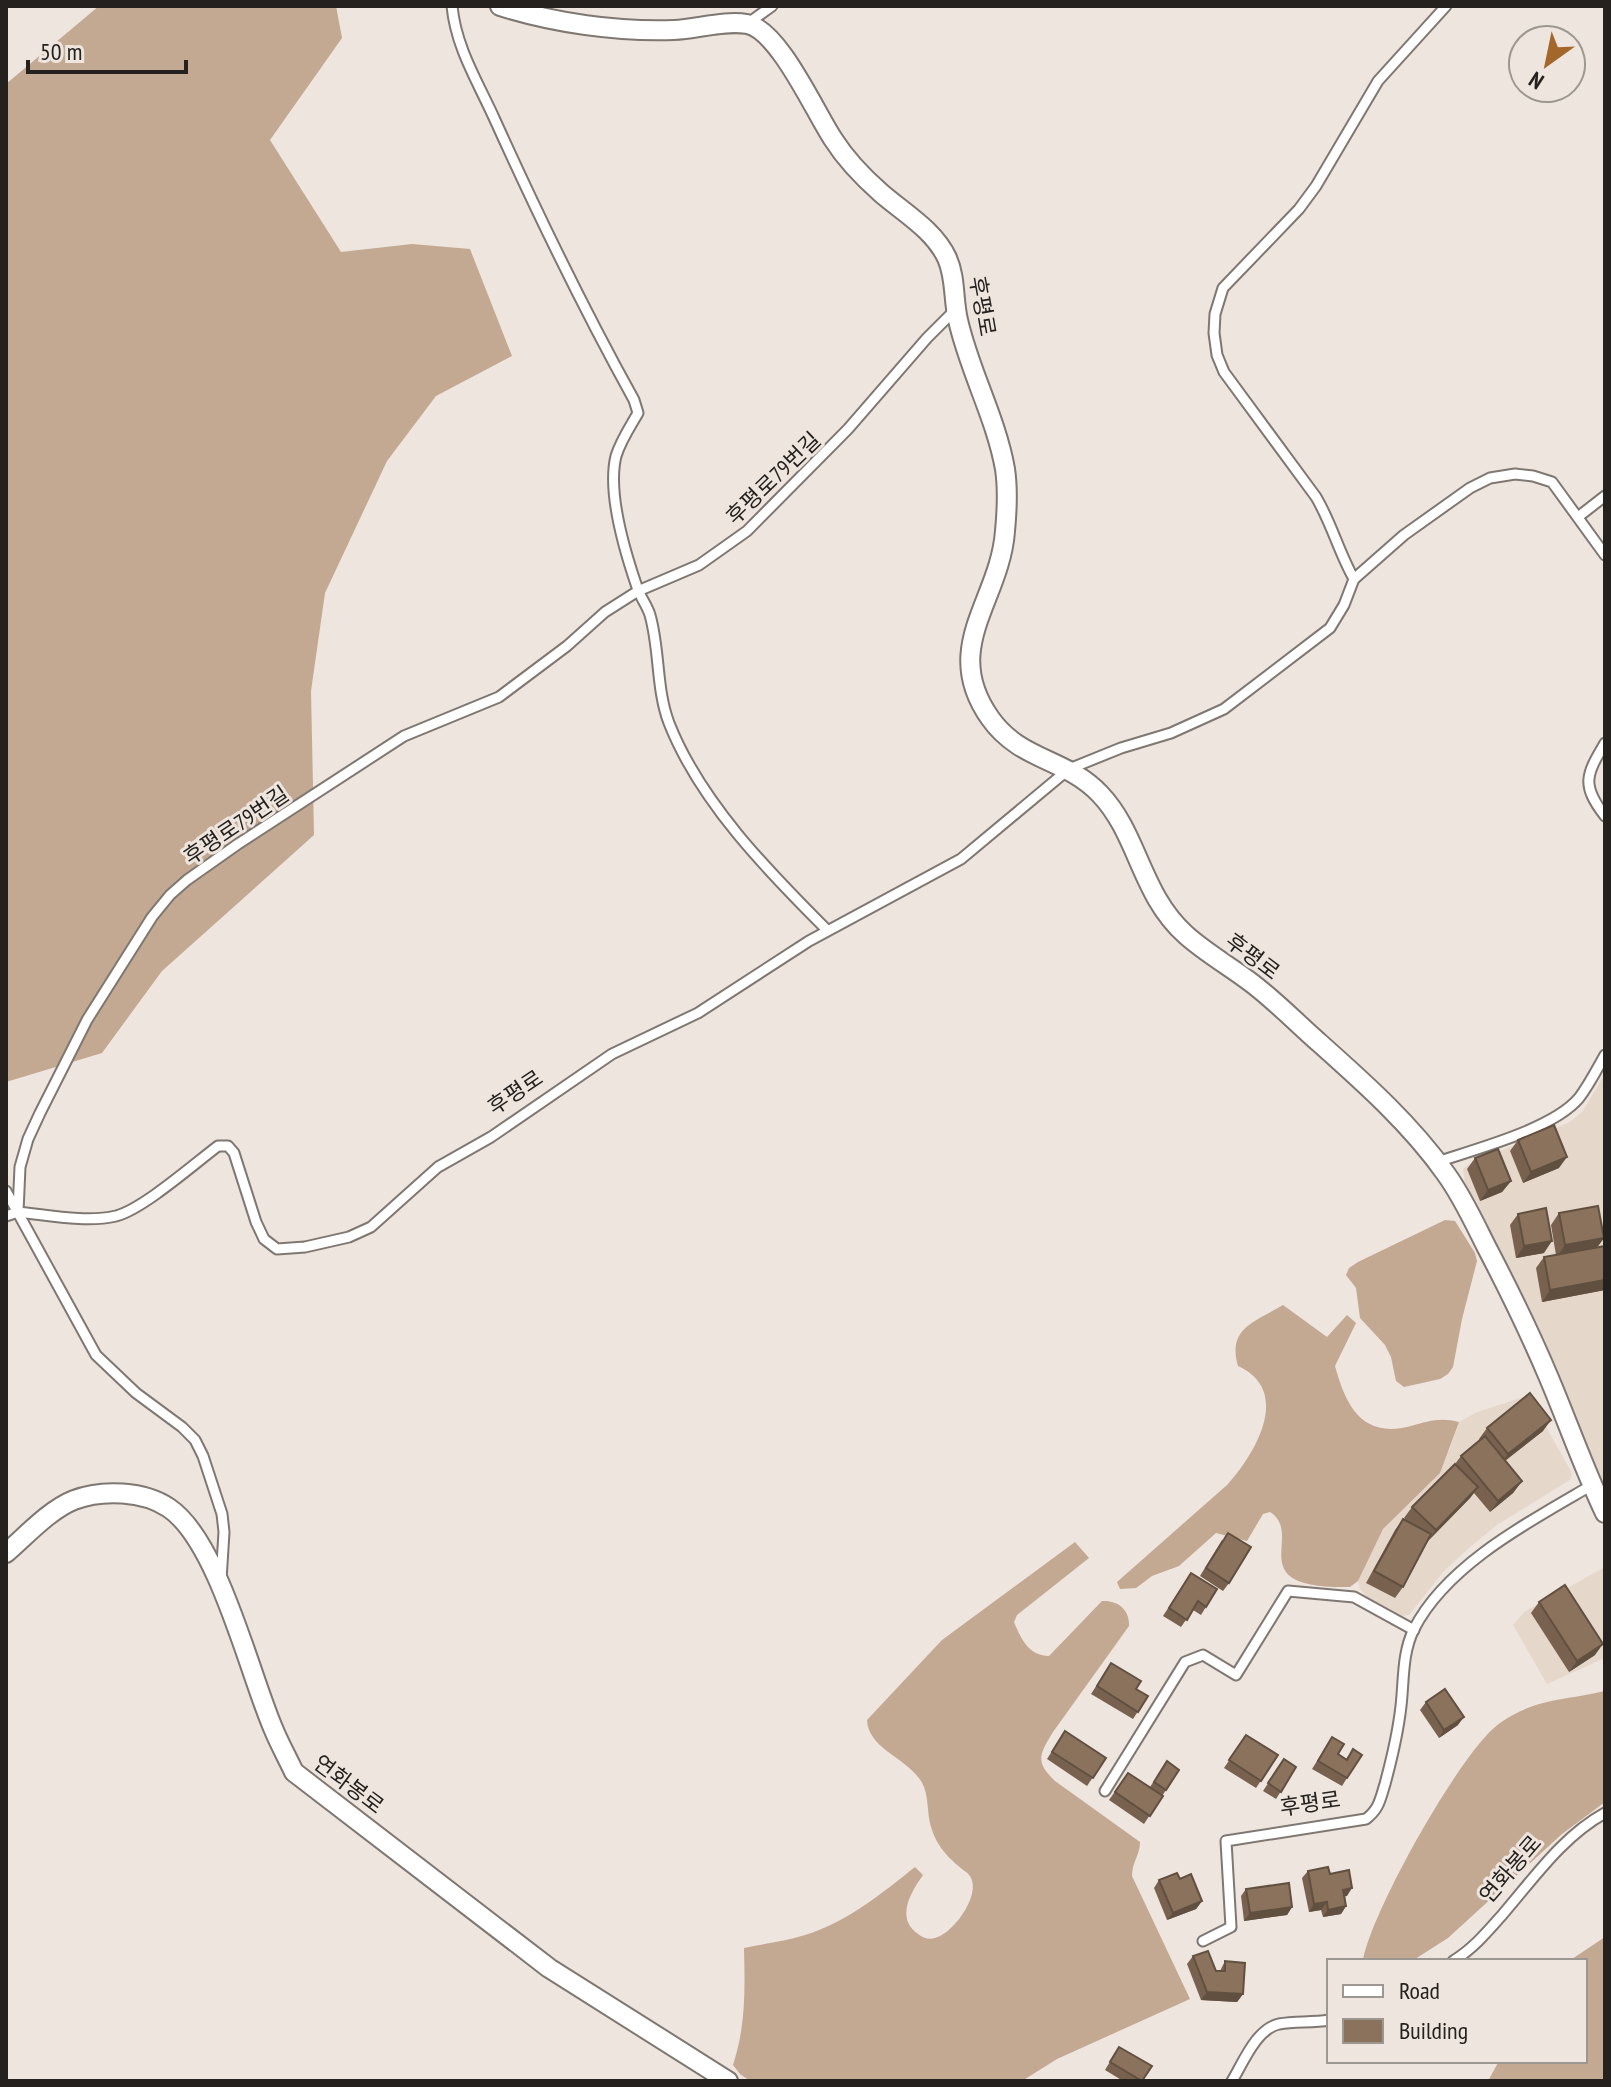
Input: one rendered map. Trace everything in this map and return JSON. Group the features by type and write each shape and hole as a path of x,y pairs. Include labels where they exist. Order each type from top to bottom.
{"street":[{"path":"500,6 541,17 637,30 747,24"},
{"name":"후평로","path":"747,24 761,30 775,44 836,144 857,169 934,239 946,255 953,274 956,309 1004,466 1008,504 1004,543 969,648 971,674 979,699 991,720 1029,753 1069,769 1096,789 1115,810 1145,880 1165,913 1185,935 1255,986 1341,1062 1437,1162 1509,1290 1605,1513"},
{"name":"연화봉로","path":"6,1553 73,1501 117,1493 148,1498 169,1508 185,1522 203,1550 220,1587 272,1727 294,1772 549,1968 728,2081"}],"lane":[{"path":"452,6 453,25 465,60 568,279 634,400 638,413 622,439 615,459 615,488 625,550 649,614 669,723 726,821 778,881 827,930"},
{"path":"747,24 772,6"},
{"path":"1354,579 1338,549 1328,516 1224,372 1217,355 1215,314 1223,288 1283,228 1316,186 1378,81 1446,6"},
{"name":"후평로79번길","path":"18,1212 20,1167 40,1113 87,1020 152,917 170,895 238,844 404,736 499,697 567,646 605,612 638,591 699,565 747,531 848,429 956,309"},
{"name":"후평로","path":"18,1212 101,1218 119,1215 140,1204 218,1146 228,1146 234,1153 264,1239 277,1249 305,1247 349,1237 371,1227 438,1167 502,1129 612,1054 698,1013 827,930 961,859 1069,769 1121,748 1171,733 1224,709 1330,628 1344,605 1354,579 1445,504 1470,488 1490,478 1515,474 1552,482 1605,555"},
{"path":"1578,517 1605,496"},
{"path":"1605,743 1588,773 1587,785 1605,816"},
{"path":"1437,1162 1508,1138 1560,1115 1578,1098 1605,1055"},
{"path":"6,1191 96,1355 136,1393 195,1440 222,1514 224,1532 220,1587"},
{"path":"6,1216 18,1212"},
{"name":"후평로","path":"1203,1941 1231,1927 1226,1841 1366,1819 1377,1811 1396,1746 1405,1655 1414,1630 1443,1589 1491,1548 1592,1485"},
{"path":"1105,1791 1185,1662 1203,1655 1236,1675 1288,1591 1354,1597 1414,1630"},
{"name":"연화봉로","path":"1456,1959 1476,1944 1560,1848 1605,1813"},
{"path":"1232,2081 1268,2028 1278,2024 1327,2020"}],"shaded area":[{"path":"99,6 336,6 342,38 270,140 341,252 412,244 470,249 512,356 436,396 387,461 325,593 311,691 314,835 162,971 102,1053 6,1082 6,84"},
{"path":"1605,1073 1605,1488 1547,1349 1510,1272 1466,1192 1463,1169 1485,1153 1500,1151 1570,1122 1583,1111"},
{"path":"1445,1220 1455,1221 1477,1261 1453,1367 1440,1379 1404,1387 1396,1381 1385,1345 1360,1318 1356,1288 1346,1275 1349,1268 1358,1262"},
{"path":"1283,1305 1327,1337 1347,1315 1356,1323 1335,1366 1351,1406 1368,1423 1394,1429 1435,1420 1459,1422 1440,1473 1383,1529 1358,1581 1350,1587 1316,1585 1295,1579 1285,1570 1279,1522 1270,1512 1263,1514 1247,1541 1216,1533 1179,1566 1152,1576 1136,1588 1120,1589 1117,1582 1227,1485 1248,1457 1264,1423 1266,1406 1263,1391 1254,1377 1238,1366 1236,1343 1246,1328"},
{"path":"1523,1397 1532,1402 1572,1473 1570,1480 1497,1525 1470,1547 1444,1571 1409,1615 1403,1616 1367,1597 1358,1581 1374,1545 1383,1529 1450,1449 1459,1422 1475,1413"},
{"path":"1075,1542 1089,1558 1017,1615 1014,1622 1023,1640 1031,1650 1049,1656 1102,1601 1122,1607 1129,1626 1053,1732 1042,1753 1042,1763 1055,1781 1140,1842 1132,1876 1190,1999 1057,2059 1022,2081 750,2081 733,2065 742,2021 744,1948 797,1937 835,1923 915,1867 923,1875 910,1897 906,1913 911,1928 918,1934 931,1939 943,1934 966,1909 973,1888 972,1879 937,1842 931,1827 924,1786 912,1770 873,1737 867,1720 942,1640"},
{"path":"1605,1567 1605,1658 1547,1684 1513,1625 1524,1612"},
{"path":"1605,1691 1605,1802 1562,1834 1448,1938 1415,1959 1364,1959 1369,1938 1399,1872 1464,1765 1483,1739 1500,1723 1527,1708"},
{"path":"1605,1937 1605,2081 1488,2081 1498,2063 1587,2063 1587,1959 1572,1959"}],"building":[{"path":"1554,1125 1567,1157 1531,1172 1518,1140"},
{"path":"1498,1149 1511,1181 1488,1190 1475,1158"},
{"path":"1598,1206 1604,1238 1565,1245 1559,1213"},
{"path":"1546,1208 1552,1241 1524,1246 1518,1214"},
{"path":"1605,1246 1605,1280 1550,1290 1544,1257"},
{"path":"1530,1393 1551,1420 1508,1454 1487,1428"},
{"path":"1485,1436 1522,1481 1498,1501 1461,1456"},
{"path":"1455,1464 1478,1487 1436,1530 1412,1507"},
{"path":"1403,1519 1431,1534 1403,1587 1374,1571"},
{"path":"1228,1533 1251,1547 1229,1583 1206,1568"},
{"path":"1191,1573 1217,1589 1206,1607 1198,1601 1187,1620 1169,1608"},
{"path":"1565,1585 1603,1644 1577,1661 1539,1602"},
{"path":"1111,1663 1141,1681 1136,1689 1148,1696 1138,1712 1097,1686"},
{"path":"1445,1689 1464,1717 1444,1730 1426,1702"},
{"path":"1065,1731 1106,1758 1093,1778 1052,1752"},
{"path":"1246,1735 1278,1755 1261,1781 1229,1760"},
{"path":"1332,1737 1344,1744 1338,1754 1347,1760 1353,1749 1362,1755 1347,1778 1318,1761"},
{"path":"1284,1759 1296,1767 1281,1792 1268,1783"},
{"path":"1167,1761 1179,1770 1166,1790 1154,1782"},
{"path":"1128,1773 1163,1796 1150,1816 1115,1792"},
{"path":"1328,1867 1330,1874 1349,1870 1352,1888 1343,1890 1346,1906 1328,1910 1327,1902 1314,1904 1308,1871"},
{"path":"1177,1873 1180,1879 1191,1874 1202,1901 1173,1913 1159,1880"},
{"path":"1289,1883 1292,1907 1250,1913 1246,1889"},
{"path":"1208,1951 1216,1971 1225,1971 1225,1961 1245,1963 1243,1994 1207,1992 1193,1956"},
{"path":"1119,2047 1152,2066 1142,2081 1110,2062"}]}
